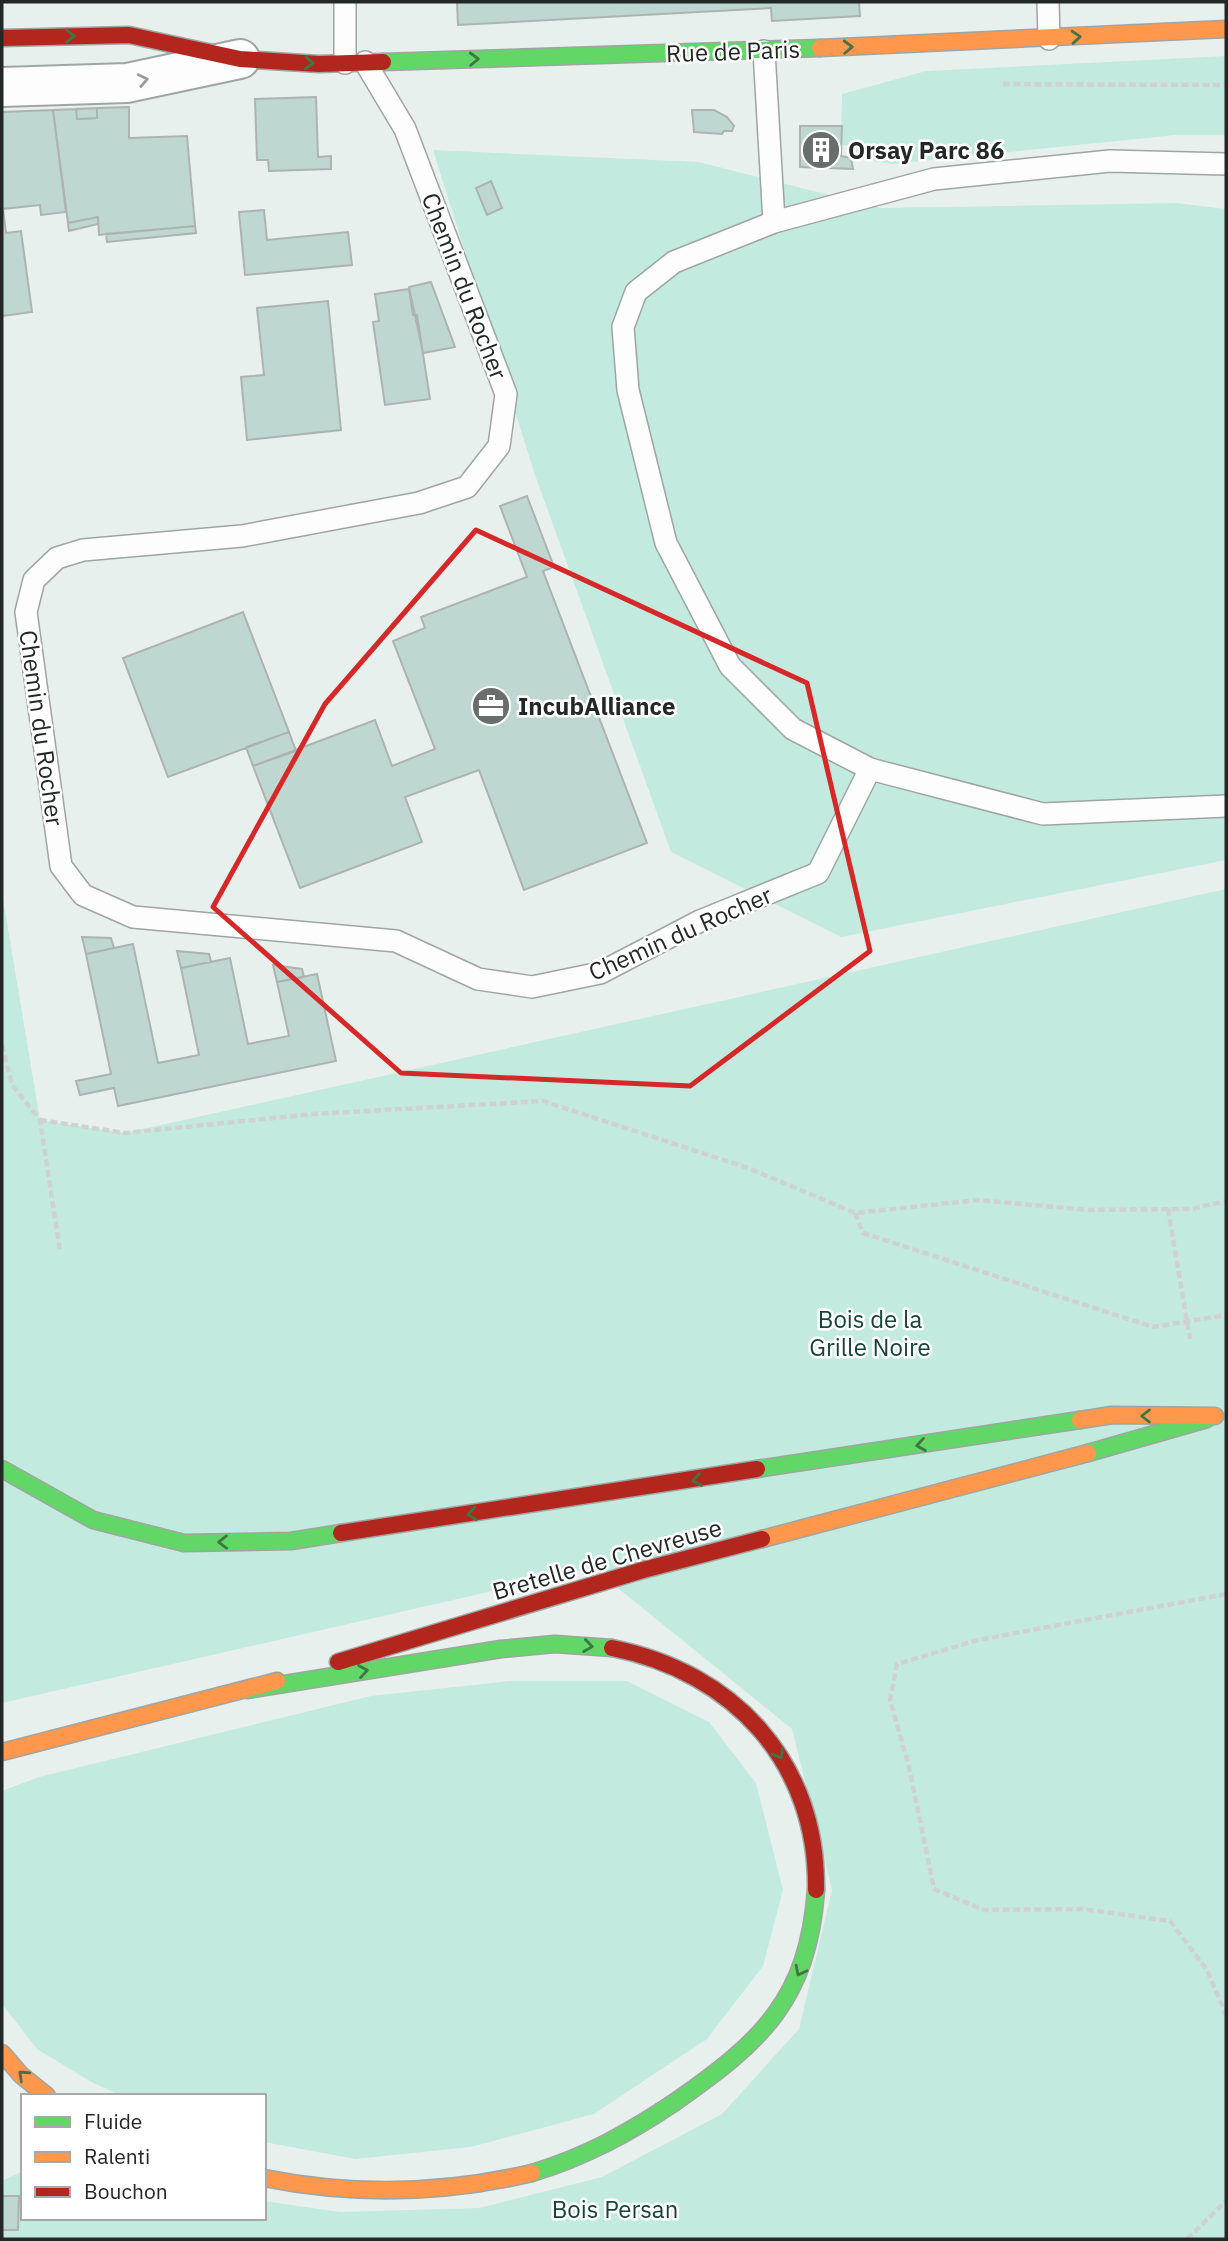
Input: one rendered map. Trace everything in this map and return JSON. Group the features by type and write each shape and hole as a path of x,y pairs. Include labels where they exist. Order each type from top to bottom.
{"main road":[{"name":"Rue de Paris","path":"2,38 129,35 240,59 355,62 764,51 1226,29"},
{"path":"2,1469 93,1520 184,1543 291,1541 1112,1415 1220,1415"},
{"name":"Bretelle de Chevreuse","path":"2,1752 247,1690 643,1570 1162,1434 1220,1415"},
{"path":"247,1690 504,1648 571,1643 634,1652 700,1680 744,1714 779,1750 805,1814 815,1853 818,1901 809,1953 787,1996 750,2046 630,2132 565,2163 486,2182 402,2191 307,2189 266,2179"},
{"path":"2,2053 21,2075 45,2094"}],"street":[{"name":"Rue de Paris","path":"2,87 127,83 240,59"}],"lane":[{"path":"345,2 355,62"},
{"path":"1048,2 1049,39"},
{"path":"764,51 774,222"},
{"name":"Chemin du Rocher","path":"355,62 405,129 506,394 499,446 467,487 419,503 242,536 83,550 57,558 49,565 34,580 26,612 61,866 83,895 133,917 396,941 478,979 532,987 600,973 700,921 818,873 870,769"},
{"path":"1226,163 1110,161 934,179 774,222 674,262 636,292 623,327 628,390 666,543 730,666 793,729 870,769 1043,814 1226,806"}],"path":[{"path":"1001,84 1226,85"},
{"path":"2,1045 12,1085 40,1120 60,1251"},
{"path":"40,1120 125,1133 314,1114 543,1101 748,1168 855,1213 978,1200 1088,1210 1192,1209 1226,1200"},
{"path":"1168,1209 1191,1339"},
{"path":"855,1213 863,1233 1153,1327 1226,1315"},
{"path":"1226,1594 978,1640 897,1664 890,1700 909,1768 934,1889 985,1910 1082,1909 1170,1921 1207,1970 1226,2015"},
{"path":"1187,2239 1226,2201"}],"highlighted area":[{"path":"476,530 807,683 870,951 690,1086 401,1073 213,907 325,704"}],"green space":[{"path":"1226,56 1226,135 1176,135 892,164 851,158 848,146 841,145 842,94 926,71"},
{"path":"433,150 699,162 880,208 1176,203 1226,209 1226,860 841,937 671,852 534,472"},
{"name":"Bois de la Grille Noire","path":"1226,889 1226,2239 2,2239 2,2181 21,2172 21,2220 266,2220 266,2201 340,2212 479,2208 602,2177 722,2114 799,2029 832,1890 792,1729 593,1568 2,1703 2,893 40,1120 125,1133"},
{"path":"511,1681 627,1681 709,1722 756,1783 783,1890 763,1966 707,2039 594,2114 471,2147 355,2159 266,2142 266,2094 118,2094 93,2083 37,2049 2,2004 2,1791 39,1777 371,1696"}],"building":[{"path":"457,2 859,2 860,16 772,21 771,8 458,25"},
{"path":"316,97 318,157 331,156 331,169 269,171 268,160 257,160 255,99"},
{"path":"129,107 129,138 187,136 195,226 99,235 98,217 68,223 53,110 76,109 77,119 84,119 97,118 97,108"},
{"path":"97,108 97,118 77,119 76,109"},
{"path":"53,110 66,212 41,215 40,205 3,209 6,233 21,231 32,312 2,316 2,112"},
{"path":"692,110 714,110 727,117 734,126 732,131 724,131 722,134 694,132"},
{"name":"Orsay Parc 86","path":"800,126 842,126 841,156 851,158 853,169 800,167"},
{"path":"491,181 502,208 487,215 476,188"},
{"path":"264,210 267,240 348,232 352,265 245,275 239,212"},
{"path":"98,217 98,224 69,231 68,223"},
{"path":"195,226 196,233 107,242 106,234"},
{"path":"431,282 455,347 423,353 409,287"},
{"path":"409,289 413,315 417,315 430,399 385,405 373,322 379,321 375,294"},
{"path":"328,301 341,430 247,440 241,377 264,375 257,308"},
{"path":"527,496 554,567 543,571 647,843 524,890 479,770 405,797 422,842 300,888 253,766 375,720 392,766 435,749 393,641 425,628 421,617 527,577 500,506"},
{"path":"243,612 289,732 168,777 123,658"},
{"path":"289,732 296,751 253,766 246,747"},
{"path":"82,937 111,938 114,948 86,954"},
{"path":"133,944 158,1063 199,1055 181,968 230,958 248,1044 289,1036 277,982 317,974 336,1061 118,1106 114,1088 80,1095 76,1081 111,1074 86,954"},
{"path":"177,951 209,954 211,962 181,968"},
{"path":"273,965 302,969 304,977 277,982"},
{"path":"2,2196 19,2196 18,2230 2,2230"}],"traffic: fast":[{"path":"383,62 820,48"},
{"path":"1088,1453 1207,1419"},
{"path":"757,1469 1080,1420"},
{"path":"2,1469 93,1520 184,1543 291,1541 341,1533"},
{"path":"247,1690 501,1649 555,1644 612,1648"},
{"path":"532,2173 588,2152 641,2124 705,2080 755,2038 775,2015 791,1990 803,1961 816,1890"}],"traffic: slow":[{"path":"820,48 1226,29"},
{"path":"1080,1420 1112,1415 1215,1416"},
{"path":"762,1539 1088,1453"},
{"path":"2,1752 277,1681"},
{"path":"2,2053 21,2075 45,2094"},
{"path":"266,2178 331,2188 398,2190 465,2185 532,2173"}],"traffic: jam":[{"path":"2,38 129,35 240,59 319,64 383,62"},
{"path":"341,1533 757,1469"},
{"path":"338,1662 643,1570 762,1539"},
{"path":"612,1648 656,1660 696,1678 731,1702 760,1730 784,1764 802,1802 813,1844 816,1890"}],"place":[{"name":"Orsay Parc 86","path":"821,150"},
{"name":"IncubAlliance","path":"491,706"}],"park label":[{"name":"Bois Persan","path":"615,2209"}]}
